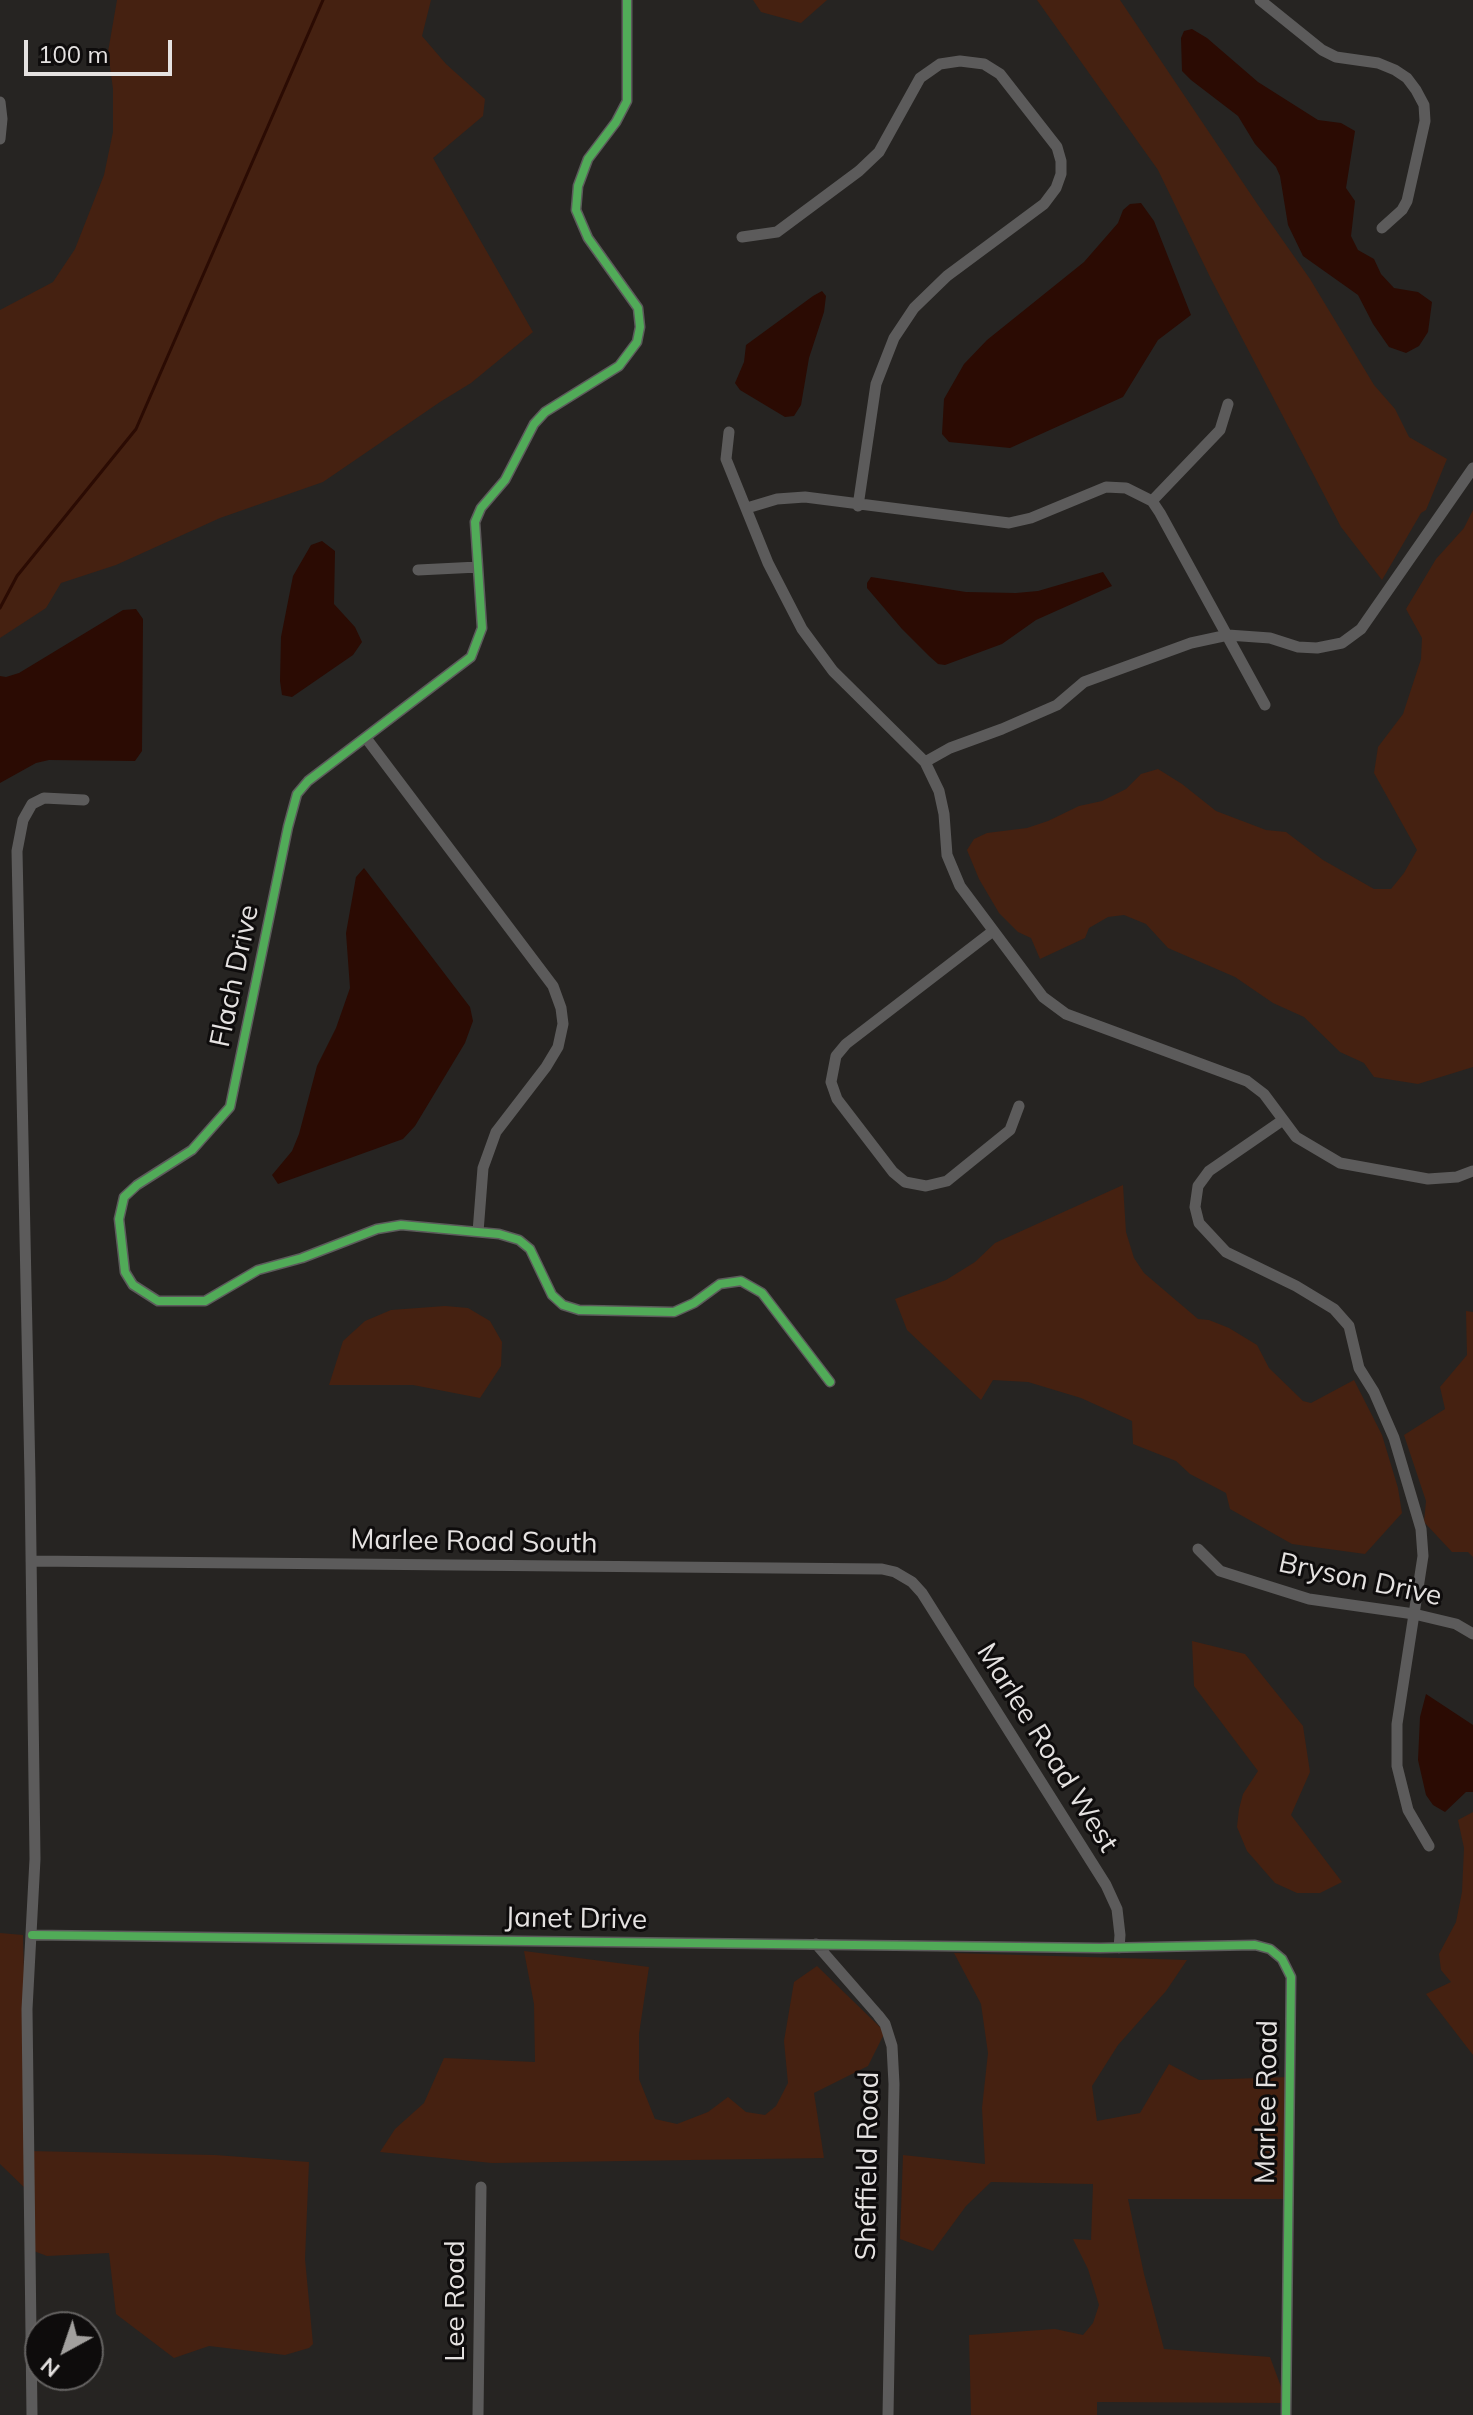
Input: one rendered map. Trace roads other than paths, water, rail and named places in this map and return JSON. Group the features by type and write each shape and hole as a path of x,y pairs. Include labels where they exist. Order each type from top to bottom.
{"street":[{"name":"Flach Drive","path":"627,0 627,101 616,122 588,159 578,186 576,210 588,238 638,308 640,327 637,342 619,366 545,412 534,424 505,480 481,508 475,522 482,628 471,657 308,781 297,794 230,1107 192,1150 137,1185 124,1197 119,1219 125,1272 133,1285 158,1301 205,1301 258,1270 302,1258 377,1229 401,1225 478,1232 519,1240 530,1249 552,1295 563,1305 579,1310 674,1312 694,1303 720,1284 741,1281 762,1293 830,1382"},
{"path":"1260,0 1322,50 1336,57 1378,63 1395,70 1407,78 1416,90 1424,105 1425,121 1407,201 1402,210 1382,228"},
{"path":"742,237 777,232 859,171 879,152 920,78 940,64 960,61 984,64 1000,74 1057,147 1061,174 1056,188 1044,204 947,276 914,308 894,338 876,384 858,506"},
{"path":"0,102 0,139"},
{"path":"1152,501 1220,430 1228,404"},
{"path":"729,432 726,459 768,563 802,629 833,671 925,762 939,791 947,855 960,886 1043,997 1066,1014 1247,1081 1264,1094 1296,1137 1340,1163 1428,1179 1457,1177 1473,1171"},
{"path":"925,762 950,748 1057,705 1084,682 1166,651 1228,635 1270,638 1298,647 1317,648 1342,643 1361,629 1473,468"},
{"path":"747,508 777,499 805,497 1009,523 1031,518 1106,487 1126,488 1152,501 1160,513 1265,705"},
{"path":"418,570 478,567"},
{"path":"366,738 553,986 561,1008 563,1024 558,1047 496,1132 483,1168 478,1232"},
{"path":"32,2415 27,2009 35,1859 17,851 23,820 32,804 44,798 84,800"},
{"path":"993,931 846,1044 836,1056 831,1082 837,1099 893,1172 905,1182 926,1186 947,1181 1010,1130 1019,1106"},
{"path":"1283,1120 1209,1171 1198,1186 1195,1207 1199,1223 1226,1252 1321,1301 1334,1309 1349,1326 1359,1368 1374,1392 1394,1438 1421,1529 1423,1556 1397,1724 1397,1766 1408,1810 1429,1846"},
{"name":"Bryson Drive","path":"1198,1549 1220,1571 1309,1599 1414,1614 1456,1624 1473,1634"},
{"name":"Marlee Road South","path":"31,1561 875,1569 895,1572 912,1582"},
{"name":"Marlee Road West","path":"912,1582 922,1593 1106,1885 1120,1921 1119,1948"},
{"name":"Janet Drive","path":"32,1935 1119,1948"},
{"name":"Sheffield Road","path":"816,1944 885,2024 892,2046 894,2084 888,2415"},
{"name":"Marlee Road","path":"1119,1948 1260,1946 1278,1955 1288,1967 1291,1977 1286,2415"},
{"name":"Lee Road","path":"478,2415 481,2187"}],"waterway":[{"path":"0,608 17,576 136,429 323,0"}]}
